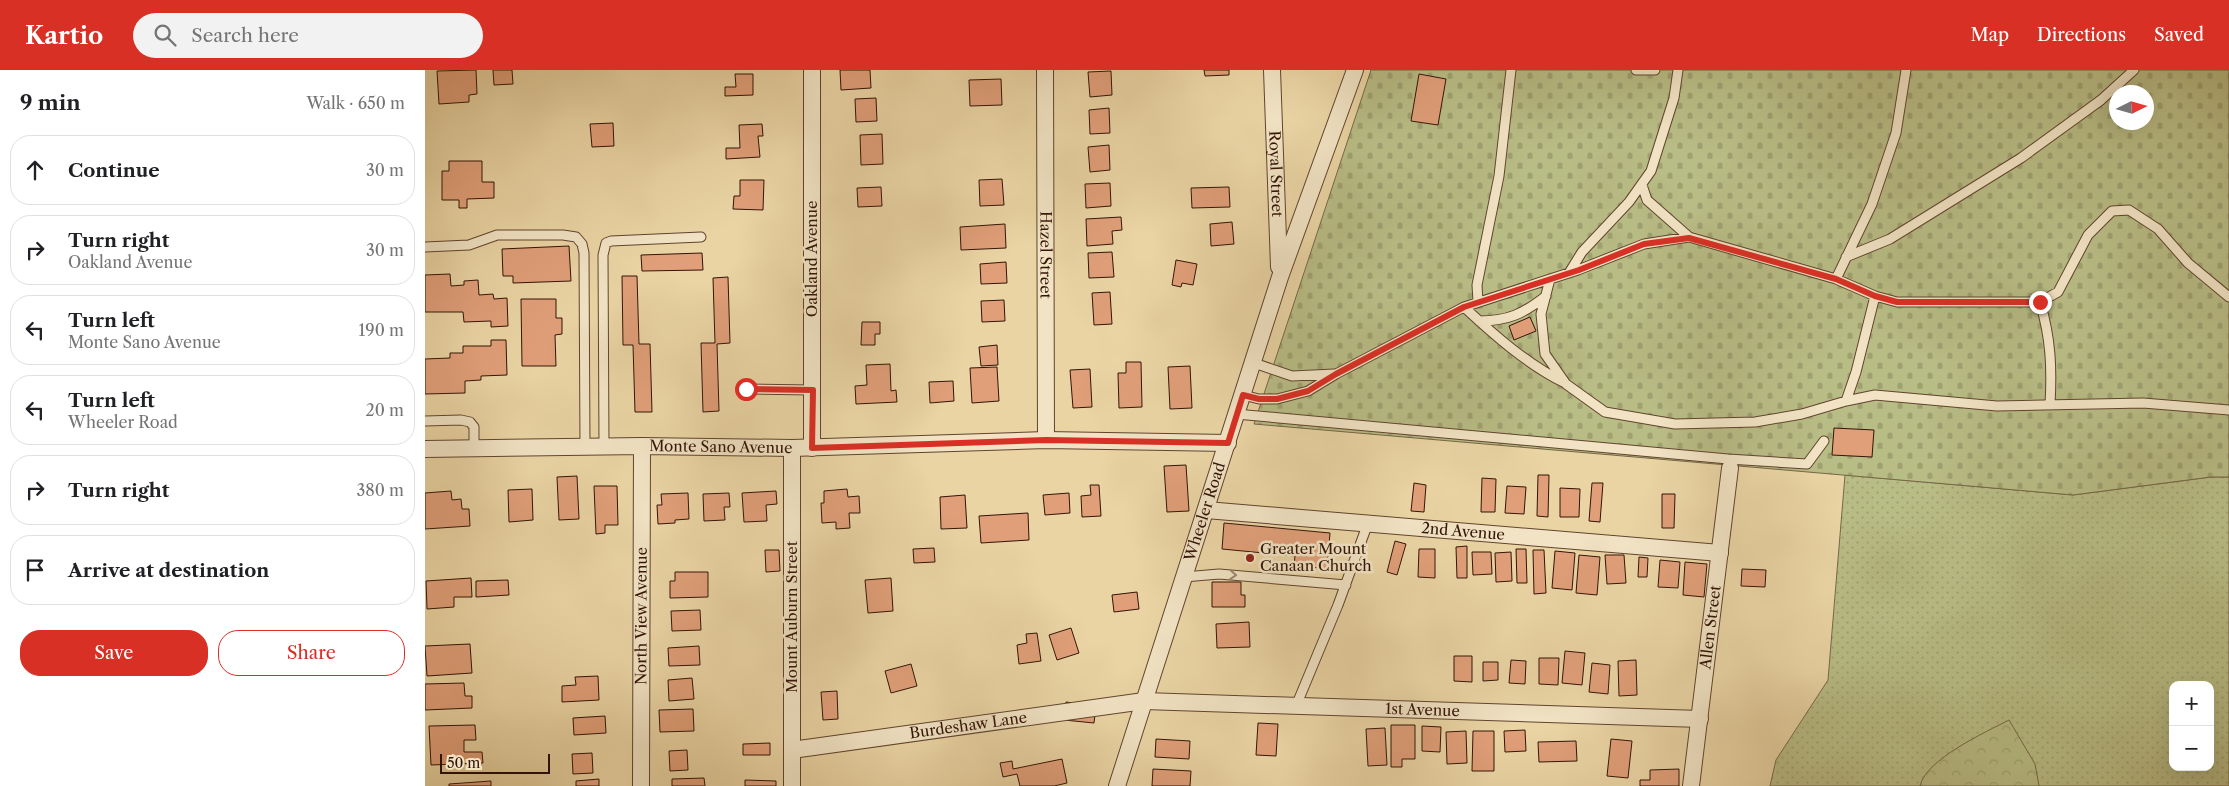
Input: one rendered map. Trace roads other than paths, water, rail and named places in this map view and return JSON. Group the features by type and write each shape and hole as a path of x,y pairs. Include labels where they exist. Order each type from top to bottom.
{"street":[{"name":"Oakland Avenue","path":"812,70 812,448"},
{"name":"Hazel Street","path":"1045,70 1046,440"},
{"name":"Royal Street","path":"1272,70 1280,277"},
{"name":"Wheeler Road","path":"1117,786 1280,277 1355,70"},
{"name":"Monte Sano Avenue","path":"425,449 603,446 812,448 1046,440 1228,443"},
{"name":"North View Avenue","path":"641,446 641,786"},
{"name":"Mount Auburn Street","path":"792,448 792,786"},
{"name":"Allen Street","path":"1691,786 1730,468"},
{"name":"2nd Avenue","path":"1206,510 1719,553"},
{"name":"Burdeshaw Lane","path":"793,750 1144,701"},
{"name":"1st Avenue","path":"1144,701 1700,719"}],"lane":[{"path":"1478,302 1477,285 1499,176 1511,70"},
{"path":"1636,70 1655,70"},
{"path":"1569,273 1581,252 1629,202 1651,172 1674,98 1678,70"},
{"path":"1836,279 1872,204 1896,133 1907,70"},
{"path":"1846,257 1890,239 2021,158 2101,100 2134,70"},
{"path":"1641,185 1647,200 1689,238"},
{"path":"1243,395 1259,399 1277,399 1308,391 1336,374 1464,307 1569,273 1644,244 1689,238 1836,279 1875,296 1897,302 2040,302 2058,292 2088,235 2112,211 2129,210 2158,229 2188,263 2229,297"},
{"path":"425,247 469,245 497,235 563,235 576,237 582,244 584,253 585,447"},
{"path":"603,446 603,255 606,243 611,241 701,237"},
{"path":"1551,279 1541,314 1545,354 1566,384"},
{"path":"1479,321 1501,320 1527,311 1546,296"},
{"path":"1846,401 1856,372 1875,296"},
{"path":"2040,302 2048,329 2052,365 2050,405"},
{"path":"1464,307 1546,374 1566,384 1605,412 1675,424 1755,422 1803,414 1846,401 1875,395 1997,406 2143,403 2229,410"},
{"path":"1254,363 1292,376 1336,374"},
{"path":"746,389 813,390"},
{"path":"1236,414 1728,459 1807,464 1824,442"},
{"path":"425,421 461,420 470,422 473,427 474,448"},
{"path":"1296,706 1368,523"},
{"path":"1184,577 1219,574 1345,585"}],"place":[{"name":"Greater Mount Canaan Church","path":"1250,558"}]}
